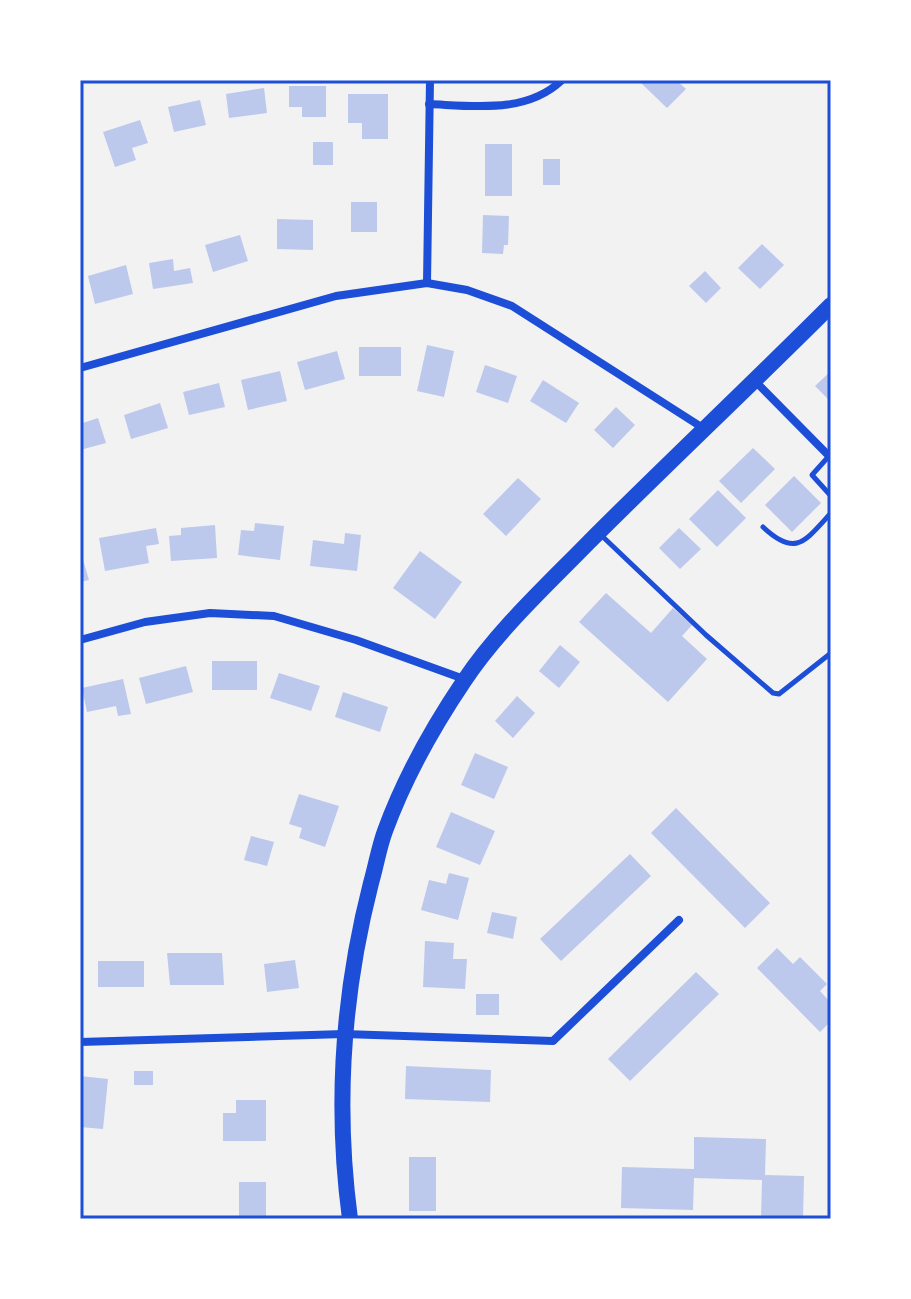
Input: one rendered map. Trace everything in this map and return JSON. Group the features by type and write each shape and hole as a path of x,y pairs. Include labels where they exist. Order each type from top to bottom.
{"main road":[{"path":"350,1219 346,1191 344,1034 357,937 384,831 424,748 465,679 544,588 831,305"}],"street":[{"path":"427,283 430,80"},
{"path":"429,104 517,104 552,89 562,80"},
{"path":"80,368 336,296 427,283 467,290 512,306 703,428"},
{"path":"755,381 830,457"},
{"path":"80,640 145,622 210,613 274,616 356,640 465,679"},
{"path":"80,1042 344,1034 553,1041 679,920"}],"lane":[{"path":"830,457 812,475 831,496"},
{"path":"763,527 778,542 787,545 797,543 812,534 831,513"},
{"path":"598,533 706,635 773,693 779,694 831,653"}],"building":[{"path":"644,80 676,80 686,89 667,108 641,83"},
{"path":"289,86 326,86 326,117 302,117 302,107 289,107"},
{"path":"264,88 267,113 229,118 226,94"},
{"path":"348,94 388,94 388,139 362,139 362,123 348,123"},
{"path":"200,100 206,125 174,132 168,107"},
{"path":"140,120 148,143 132,148 136,160 115,167 103,132"},
{"path":"313,142 333,142 333,165 313,165"},
{"path":"485,144 512,144 512,196 485,196"},
{"path":"543,159 560,159 560,185 543,185"},
{"path":"351,202 377,202 377,232 351,232"},
{"path":"483,215 509,216 508,245 504,245 503,254 482,253"},
{"path":"277,219 313,220 313,250 277,249"},
{"path":"240,235 248,261 213,272 205,245"},
{"path":"762,244 784,265 760,289 738,268"},
{"path":"173,259 174,271 190,268 193,283 153,289 149,263"},
{"path":"126,265 133,294 95,304 88,276"},
{"path":"705,271 721,288 706,303 689,286"},
{"path":"427,345 454,351 444,397 417,391"},
{"path":"359,347 401,347 401,376 359,376"},
{"path":"337,351 345,379 305,390 297,362"},
{"path":"485,365 517,376 508,403 476,392"},
{"path":"280,371 287,401 248,410 241,380"},
{"path":"831,371 831,402 815,386"},
{"path":"543,380 579,403 566,423 530,401"},
{"path":"219,383 225,407 189,415 183,392"},
{"path":"160,403 168,428 131,439 124,415"},
{"path":"616,407 635,425 613,448 594,430"},
{"path":"98,418 106,443 80,450 80,424"},
{"path":"753,448 775,469 741,503 719,481"},
{"path":"794,476 821,503 792,532 765,505"},
{"path":"518,478 541,499 506,536 483,514"},
{"path":"718,490 746,518 717,547 689,519"},
{"path":"255,523 284,526 280,560 238,555 241,530 254,531"},
{"path":"215,525 217,558 171,561 169,536 181,535 181,528"},
{"path":"156,528 159,544 146,546 149,563 105,571 99,538"},
{"path":"679,528 701,549 680,569 659,548"},
{"path":"345,533 361,535 357,571 310,566 313,540 344,544"},
{"path":"420,551 462,582 435,619 393,588"},
{"path":"80,554 89,580 80,582"},
{"path":"606,593 651,633 673,608 692,625 682,636 707,659 668,702 579,622"},
{"path":"560,645 580,662 559,688 539,671"},
{"path":"212,661 257,661 257,690 212,690"},
{"path":"186,666 193,692 146,704 139,678"},
{"path":"279,673 320,686 311,711 270,698"},
{"path":"123,679 131,714 118,716 116,706 87,712 82,688"},
{"path":"343,692 388,707 380,732 335,717"},
{"path":"517,696 535,713 513,738 495,721"},
{"path":"475,753 508,767 494,799 461,785"},
{"path":"299,794 339,806 325,847 299,838 302,828 289,824"},
{"path":"676,808 770,903 745,928 651,833"},
{"path":"451,812 495,831 480,865 436,847"},
{"path":"251,836 274,842 267,866 244,860"},
{"path":"630,854 651,876 561,961 540,939"},
{"path":"449,873 469,878 458,920 421,910 429,880 446,884"},
{"path":"492,912 517,917 513,939 487,933"},
{"path":"425,941 454,943 453,959 467,959 465,989 423,987"},
{"path":"777,948 793,964 800,957 827,984 820,991 831,1003 831,1021 820,1032 757,968"},
{"path":"167,953 222,953 224,985 170,985"},
{"path":"295,960 299,988 267,992 264,964"},
{"path":"98,961 144,961 144,987 98,987"},
{"path":"696,972 719,994 630,1081 608,1059"},
{"path":"476,994 499,994 499,1015 476,1015"},
{"path":"406,1066 491,1070 490,1102 405,1099"},
{"path":"134,1071 153,1071 153,1085 134,1085"},
{"path":"80,1076 108,1079 103,1129 80,1127"},
{"path":"236,1100 266,1100 266,1141 223,1141 223,1113 236,1113"},
{"path":"694,1137 766,1139 765,1175 804,1176 803,1219 761,1219 762,1180 694,1178 693,1210 621,1208 622,1167 694,1169"},
{"path":"409,1157 436,1157 436,1211 409,1211"},
{"path":"239,1182 266,1182 266,1219 239,1219"}]}
